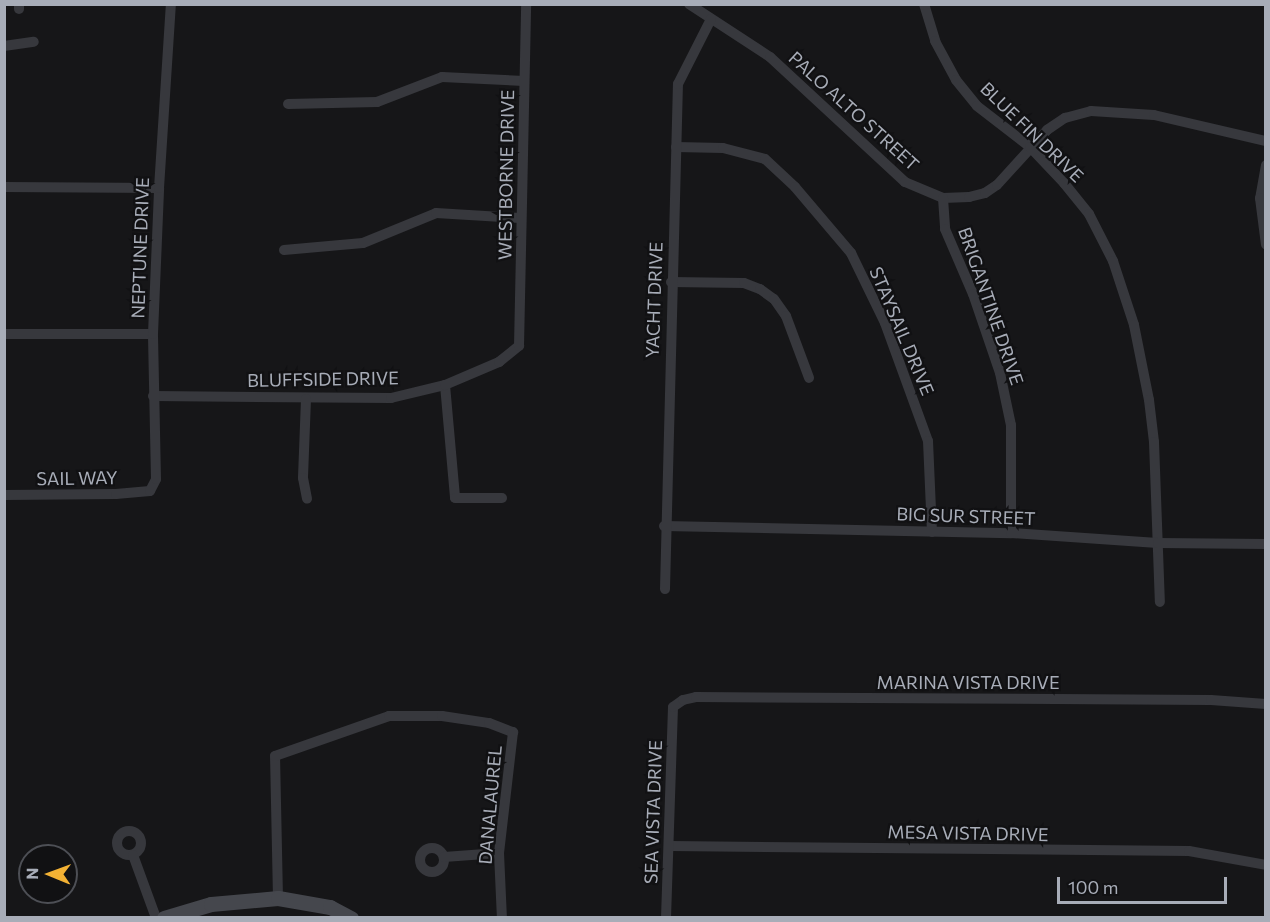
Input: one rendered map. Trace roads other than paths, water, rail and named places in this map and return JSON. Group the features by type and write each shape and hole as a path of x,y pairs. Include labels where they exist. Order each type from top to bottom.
{"street":[{"name":"NEPTUNE DRIVE","path":"150,491 156,478 153,334 159,188 171,4"},
{"name":"WESTBORNE DRIVE","path":"519,346 526,4"},
{"name":"PALO ALTO STREET","path":"689,4 770,57 904,182 943,198 969,197 985,193 997,185 1047,130 1065,118 1091,111 1154,116 1266,141"},
{"name":"BLUE FIN DRIVE","path":"924,4 935,41 956,80 989,117 1030,147 1064,183 1089,214 1107,247 1126,298 1140,351 1152,420 1160,602"},
{"name":"YACHT DRIVE","path":"665,589 664,526 678,84 711,20"},
{"path":"4,46 34,42"},
{"path":"288,104 377,102 442,77 524,81"},
{"name":"STAYSAIL DRIVE","path":"676,147 723,148 765,159 795,187 851,253 885,322 928,441 932,532"},
{"path":"1266,165 1260,198 1266,244"},
{"path":"4,187 159,188"},
{"name":"BRIGANTINE DRIVE","path":"943,198 945,229 973,294 1000,373 1011,425 1011,533"},
{"path":"284,250 363,243 436,213 520,218"},
{"path":"671,282 744,283 760,289 774,299 786,316 797,340 809,378"},
{"path":"4,334 153,334"},
{"name":"BLUFFSIDE DRIVE","path":"153,396 391,398 445,385 499,362 519,346"},
{"path":"445,385 455,498 502,498"},
{"path":"306,399 303,478 307,499"},
{"name":"SAIL WAY","path":"4,495 116,494 150,491"},
{"name":"BIG SUR STREET","path":"664,526 1011,533 1158,543 1266,544"},
{"name":"MARINA VISTA DRIVE","path":"673,707 683,700 696,698 1211,700 1266,704"},
{"name":"SEA VISTA DRIVE","path":"666,918 673,707"},
{"name":"DANALAUREL","path":"278,898 275,756 389,716 442,716 489,723 513,732 499,853 502,918"},
{"name":"MESA VISTA DRIVE","path":"670,846 1189,851 1266,865"},
{"path":"444,857 499,853"},
{"path":"132,855 156,918"},
{"path":"164,918 211,904 278,898 351,918"}]}
